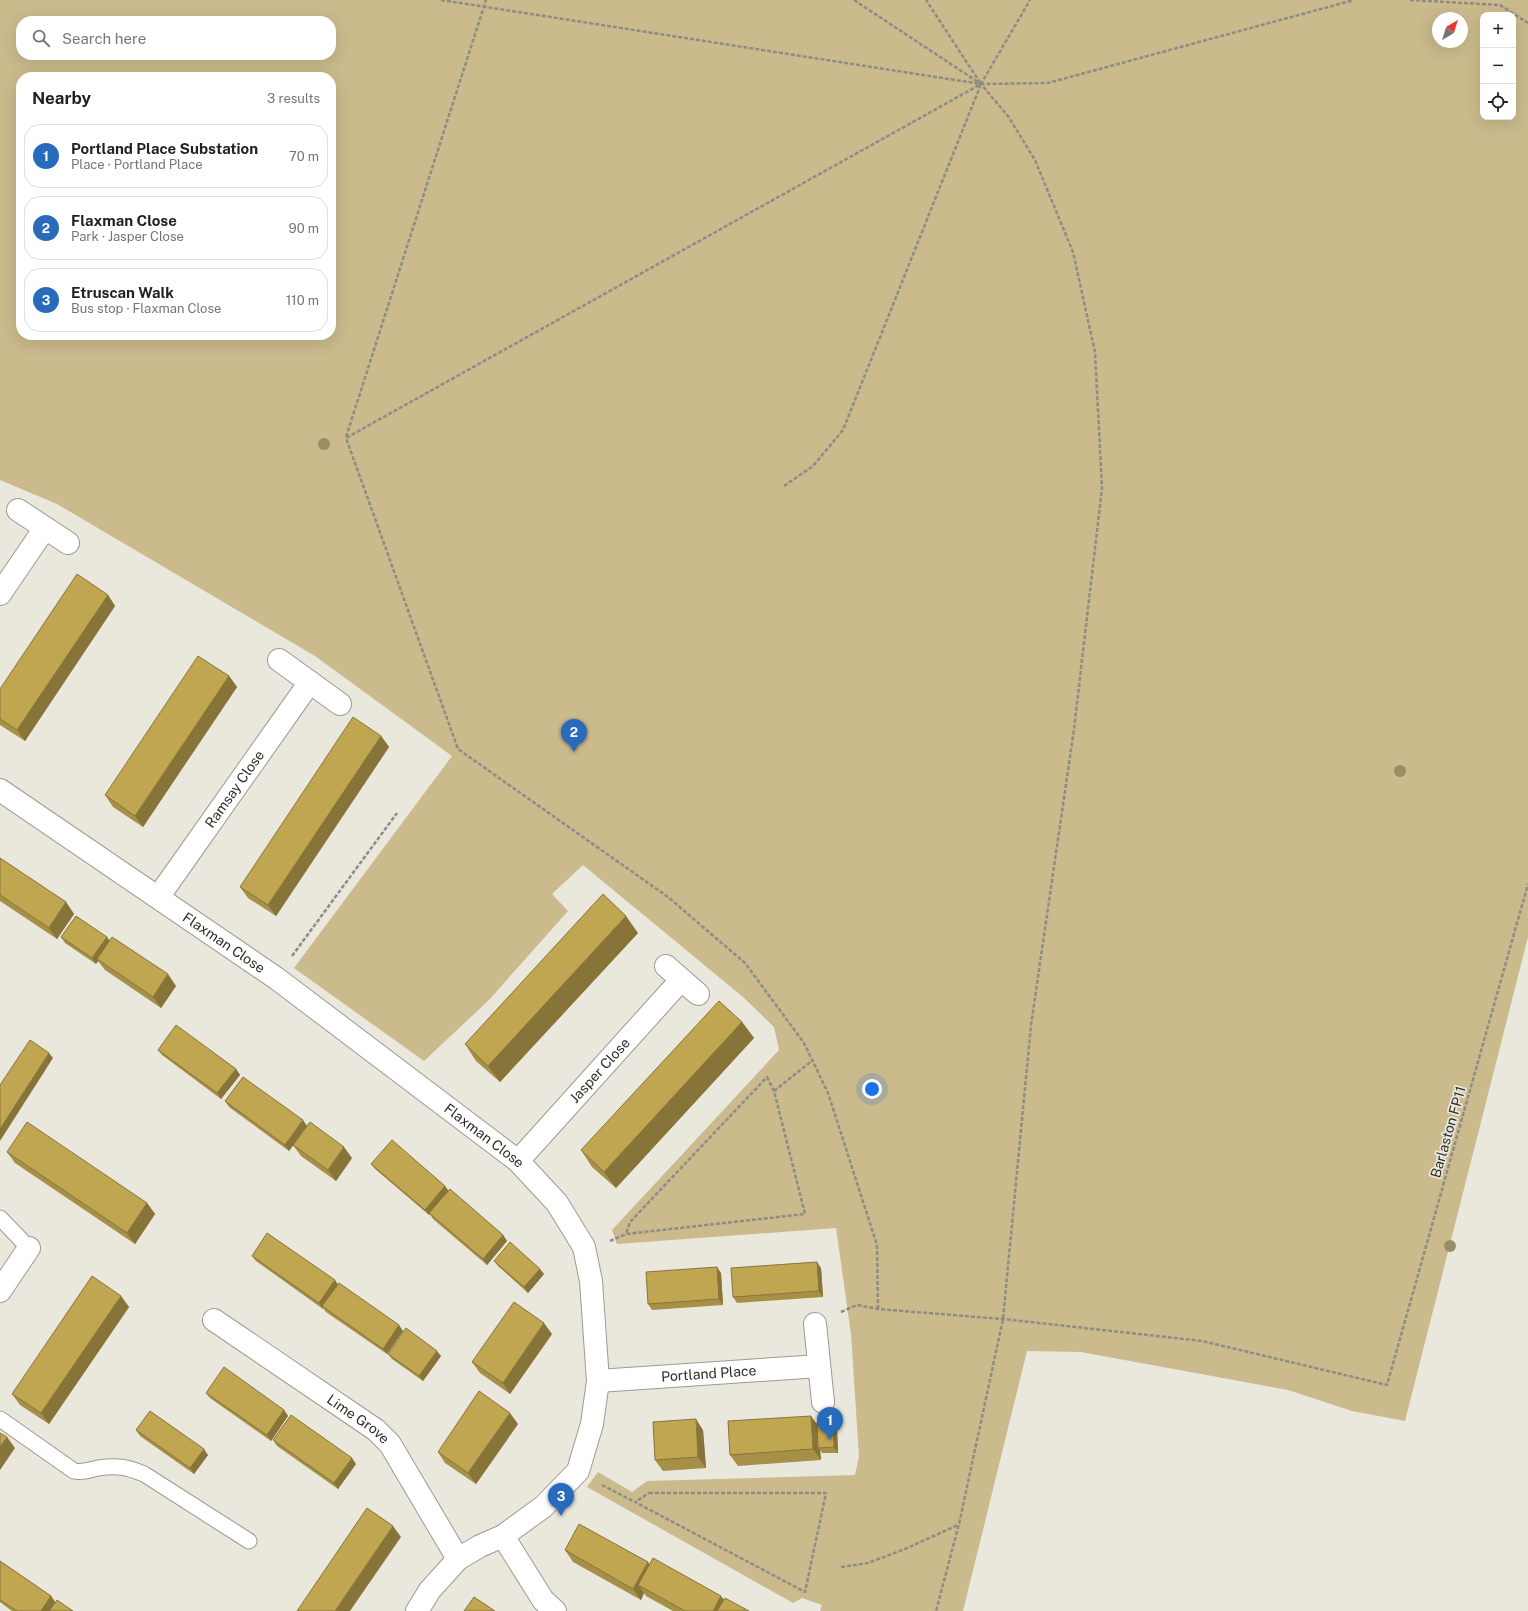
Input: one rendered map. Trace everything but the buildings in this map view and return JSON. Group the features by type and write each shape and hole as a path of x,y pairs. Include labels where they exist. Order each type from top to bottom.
{"street":[{"path":"18,510 68,543"},
{"path":"0,594 45,528"},
{"path":"279,660 340,704"},
{"name":"Ramsay Close","path":"159,896 310,682"},
{"name":"Flaxman Close","path":"0,790 159,896 276,978 518,1161 557,1204 584,1247 591,1281 598,1381 592,1424 578,1471 543,1507 503,1536 480,1546 458,1559 430,1590 417,1611"},
{"name":"Jasper Close","path":"518,1161 673,973 698,994"},
{"path":"0,1290 29,1248"},
{"name":"Lime Grove","path":"214,1320 376,1430 390,1444 458,1559"},
{"path":"815,1324 823,1402"},
{"name":"Portland Place","path":"598,1381 819,1366"},
{"path":"503,1536 543,1600 554,1611"}],"lane":[{"path":"0,1218 29,1248"},
{"path":"0,1419 74,1471 81,1473 100,1468 118,1466 128,1467 144,1474 249,1541"}],"path":[{"path":"441,0 981,84 1048,83 1354,0"},
{"path":"486,0 346,438 458,749 668,897 746,963 804,1043 828,1094 877,1245 878,1309"},
{"path":"854,0 981,84"},
{"path":"926,0 981,84 1008,116 1035,160 1073,252 1095,352 1102,488 1074,729 1032,1025 1003,1318 959,1524 936,1611"},
{"path":"784,486 813,466 843,430 981,84 1030,0"},
{"path":"1410,0 1500,5 1528,23"},
{"path":"346,438 981,84"},
{"path":"276,978 397,812"},
{"name":"Barlaston FP11","path":"1003,1318 1202,1341 1387,1385 1528,884"},
{"path":"774,1091 813,1060"},
{"path":"767,1077 774,1091 805,1214 626,1234 630,1222 767,1077"},
{"path":"815,1324 857,1305 878,1309 1003,1318"},
{"path":"578,1471 635,1502 804,1592 826,1493 649,1493 635,1502"},
{"path":"841,1567 868,1563 905,1549 959,1524"}],"shaded area":[{"path":"0,0 1528,0 1528,937 1405,1421 1352,1411 1288,1390 1081,1352 1027,1351 963,1611 820,1611 822,1605 802,1598 793,1603 587,1487 598,1472 632,1492 647,1481 855,1475 859,1456 851,1334 836,1228 617,1244 612,1230 779,1050 774,1027 743,997 583,865 552,894 568,911 489,1000 424,1061 294,968 452,756 315,656 57,504 0,480"}],"place":[{"name":"Flaxman Close","path":"574,752"},
{"name":"Portland Place Substation","path":"830,1440"},
{"name":"Etruscan Walk","path":"561,1516"}]}
